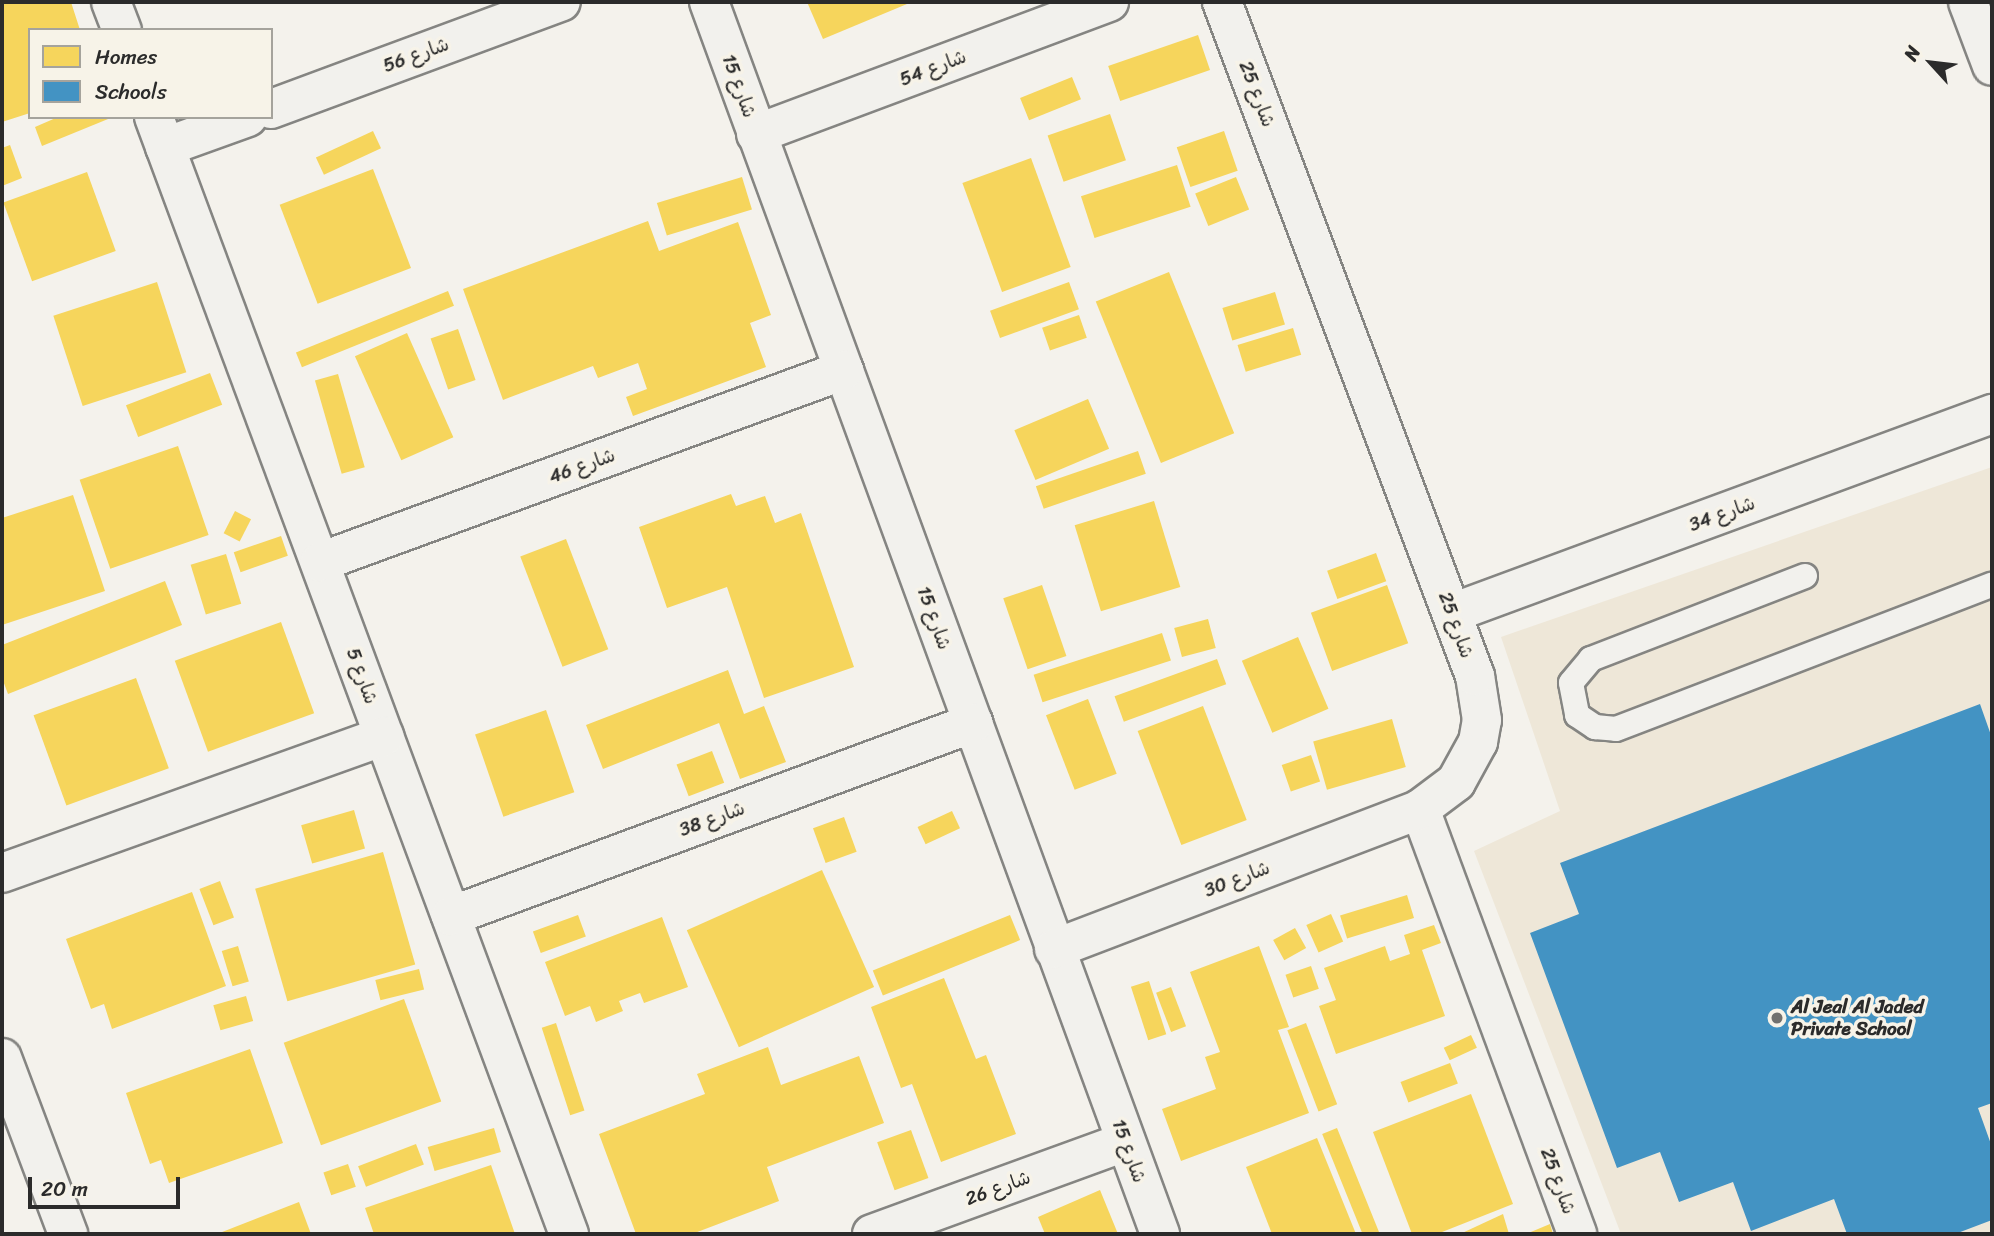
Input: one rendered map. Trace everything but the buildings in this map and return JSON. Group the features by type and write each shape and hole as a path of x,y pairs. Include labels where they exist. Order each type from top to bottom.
{"street":[{"path":"111,2 121,28"},
{"name":"شارع 56","path":"273,107 561,2"},
{"name":"شارع 15","path":"709,2 1160,1234"},
{"name":"شارع 54","path":"756,134 1109,2"},
{"name":"شارع 25","path":"1222,2 1452,613 1480,697 1480,731 1469,764 1456,782 1420,809 1577,1234"},
{"path":"1968,2 1992,66"},
{"path":"160,132 236,119"},
{"name":"شارع 5","path":"160,132 569,1234"},
{"name":"شارع 46","path":"320,562 844,370"},
{"name":"شارع 34","path":"1452,613 1992,414"},
{"name":"شارع 38","path":"451,916 973,723"},
{"path":"2,873 384,736"},
{"name":"شارع 30","path":"1054,949 1420,809"},
{"path":"2,1058 18,1147 68,1234"},
{"name":"شارع 26","path":"872,1234 1125,1142"}],"lane":[{"path":"1805,576 1591,659 1571,683 1577,715 1595,727 1616,729 1992,585"}],"shaded area":[{"path":"1992,467 1992,1234 1621,1234 1474,851 1560,811 1501,637"}],"place":[{"name":"Al Jeal Al Jaded Private School","path":"1777,1018"}]}
